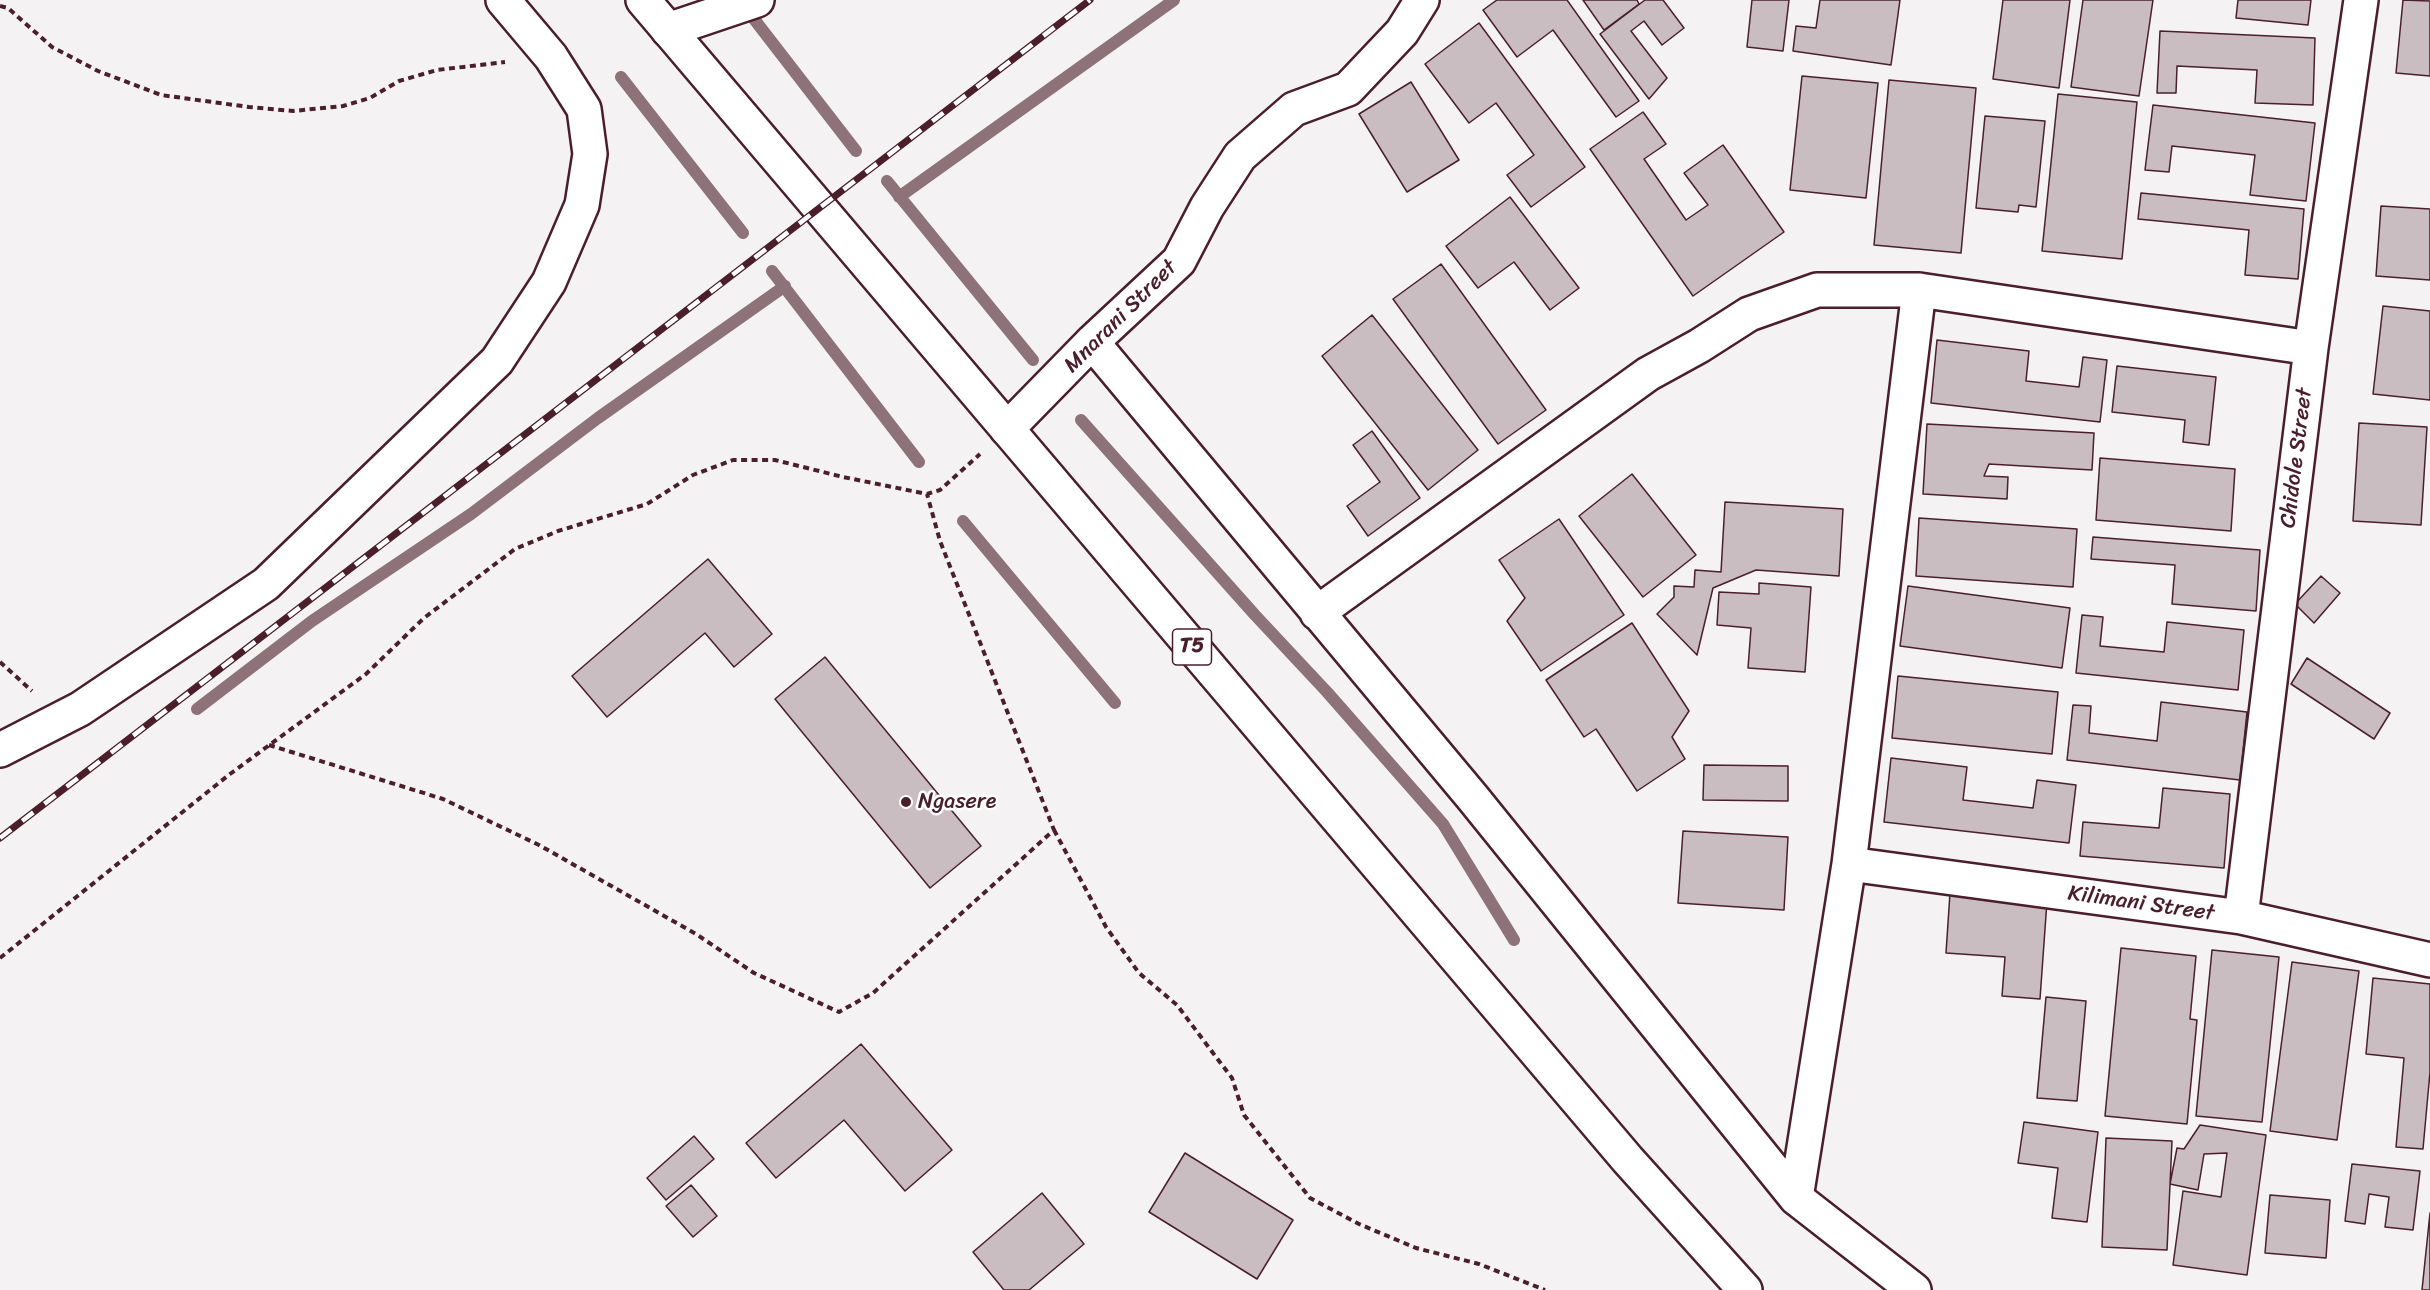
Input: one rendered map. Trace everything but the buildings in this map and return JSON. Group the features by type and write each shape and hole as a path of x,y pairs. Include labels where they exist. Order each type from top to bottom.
{"main road":[{"path":"0,750 80,709 266,584 497,361 549,282 582,205 590,154 584,109 551,57 503,0"},
{"name":"T5","path":"643,0 1628,1160 1744,1290"},
{"path":"668,30 757,0"},
{"name":"Mnarani Street","path":"1007,429 1092,342 1179,261 1207,207 1240,156 1294,109 1348,89 1402,32 1422,0"},
{"name":"Chidole Street","path":"2241,917 2311,348 2361,0"},
{"path":"1317,613 1648,374 1699,346 1749,314 1817,290 1919,290 2311,348"},
{"path":"1796,1198 1849,864 1919,290"},
{"path":"1092,342 1473,798 1796,1198 1914,1290"},
{"name":"Kilimani Street","path":"1849,864 2241,917 2430,960"}],"path":[{"path":"0,6 8,8 52,47 98,71 161,96 260,108 293,111 343,106 370,99 399,81 437,70 551,57"},
{"path":"0,958 269,745 366,674 424,618 515,549 558,531 647,504 693,475 733,460 775,460 927,494 940,490 1007,429"},
{"path":"927,494 940,541 1054,830 1106,927 1139,973 1177,1005 1232,1078 1244,1115 1310,1198 1359,1224 1416,1248 1479,1264 1545,1290"},
{"path":"269,745 443,799 465,809 539,845 696,934 754,973 839,1012 873,993 1054,830"}],"waterway":[{"path":"899,197 1174,0"},
{"path":"747,10 856,151"},
{"path":"621,77 743,233"},
{"path":"887,181 1033,360"},
{"path":"772,271 919,462"},
{"path":"197,709 312,621 471,514 598,418 785,286"},
{"path":"1081,420 1443,824 1514,940"},
{"path":"963,521 1115,703"}],"railway":[{"path":"0,838 1090,0"}],"place":[{"name":"Ngasere","path":"906,802"}]}
